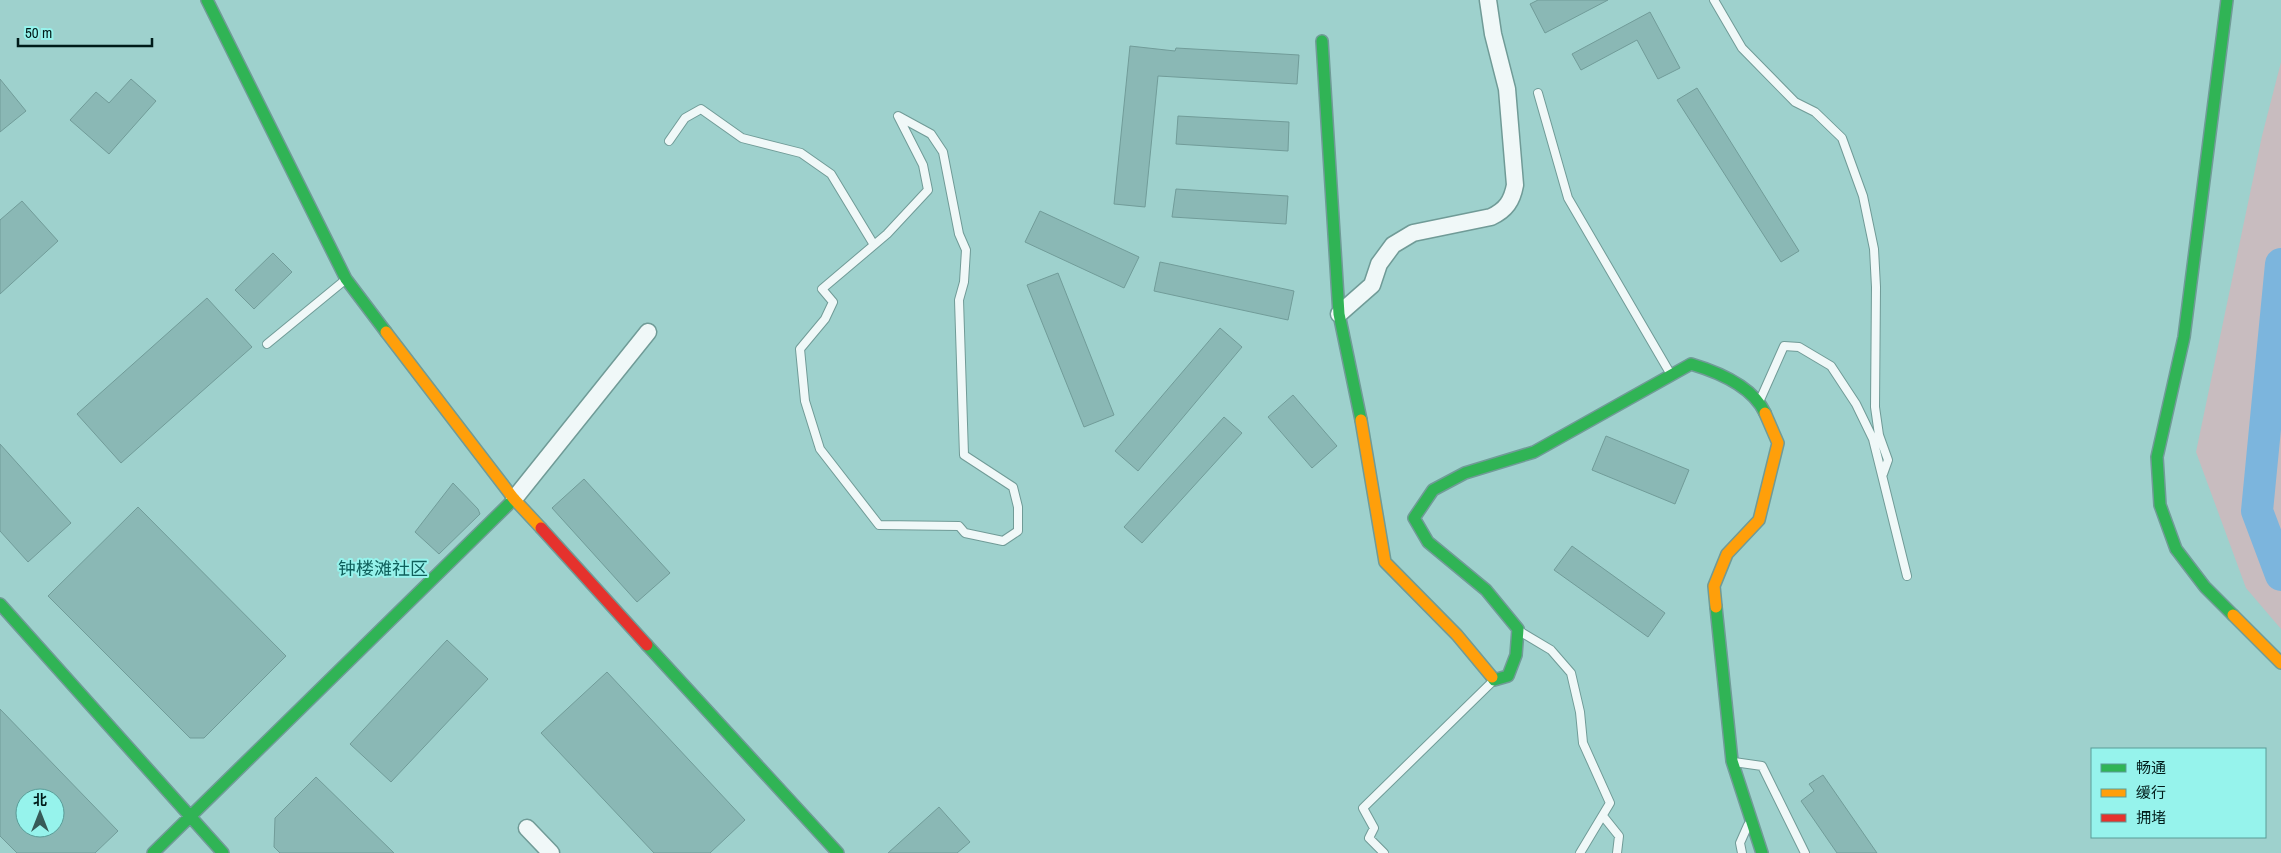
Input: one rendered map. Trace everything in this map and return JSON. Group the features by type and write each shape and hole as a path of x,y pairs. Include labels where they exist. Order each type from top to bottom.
{"street":[{"path":"207,0 346,279 514,499 838,853"},
{"path":"1338,314 1372,285 1379,264 1394,246 1413,233 1491,217 1501,212 1508,205 1513,195 1515,185 1507,89 1493,34 1488,0"},
{"path":"2227,0 2184,336 2157,457 2160,505 2176,549 2205,587 2281,663"},
{"path":"1322,42 1338,314 1368,456 1385,562 1457,635 1494,680 1508,676 1516,655 1518,630 1486,590 1428,542 1414,518 1432,490 1465,473 1534,452 1691,364 1716,372 1759,402 1778,443 1759,520 1727,554 1714,586 1732,761 1762,853"},
{"path":"153,853 514,499 648,332"},
{"path":"0,604 223,853"},
{"path":"527,828 551,853"}],"lane":[{"path":"1714,0 1742,48 1795,102 1814,112 1842,138 1863,196 1874,249 1876,287 1875,407 1880,435 1888,460 1883,474"},
{"path":"1538,93 1568,198 1671,375"},
{"path":"669,141 685,118 701,109 742,138 801,153 831,174 874,245"},
{"path":"898,116 931,134 943,152 960,234 966,250 964,282 960,300 964,454 1013,486 1018,507 1018,531 1002,541 966,533 960,526 879,524 820,449 805,400 800,349 825,319 833,302 822,289 874,245 887,234 928,190 923,165 898,116"},
{"path":"267,344 346,279"},
{"path":"1759,402 1784,346 1799,347 1831,366 1856,404 1874,438 1887,499 1907,576"},
{"path":"1518,630 1551,650 1571,673 1580,712 1584,743 1610,803 1580,853"},
{"path":"1384,853 1369,838 1374,828 1363,808 1494,680"},
{"path":"1732,761 1762,766 1805,853"},
{"path":"1603,816 1618,836 1617,853"},
{"path":"1742,853 1740,843 1751,819"}],"shaded area":[{"path":"2281,62 2281,629 2246,588 2196,452 2262,136"}],"building":[{"path":"1538,0 1608,0 1545,33 1530,4"},
{"path":"1650,12 1680,68 1658,79 1637,40 1581,70 1572,54"},
{"path":"1130,46 1175,51 1176,48 1299,55 1297,84 1158,76 1145,207 1114,204"},
{"path":"0,79 26,111 0,132"},
{"path":"131,79 156,101 109,154 70,120 96,92 109,103"},
{"path":"1697,88 1799,251 1781,262 1677,100"},
{"path":"1178,116 1289,122 1288,151 1176,144"},
{"path":"1176,189 1288,196 1286,224 1172,217"},
{"path":"22,201 58,241 0,294 0,220"},
{"path":"1040,211 1139,257 1124,288 1025,242"},
{"path":"273,253 292,272 254,309 235,290"},
{"path":"1160,262 1294,291 1288,320 1154,291"},
{"path":"1058,273 1114,415 1084,427 1027,285"},
{"path":"207,298 252,347 121,463 77,414"},
{"path":"1220,328 1242,347 1138,471 1115,451"},
{"path":"1293,395 1337,446 1312,468 1268,417"},
{"path":"1224,417 1242,433 1142,543 1124,527"},
{"path":"1606,436 1689,470 1675,504 1592,470"},
{"path":"0,444 71,523 28,562 0,531"},
{"path":"584,479 670,573 637,602 552,508"},
{"path":"453,483 478,509 480,514 439,554 415,532"},
{"path":"138,507 286,656 204,738 190,738 48,596"},
{"path":"1572,546 1665,613 1648,637 1554,570"},
{"path":"447,640 488,679 391,782 350,744"},
{"path":"607,672 745,820 710,853 654,853 541,733"},
{"path":"0,709 118,831 95,853 17,853 0,836"},
{"path":"1823,775 1877,853 1837,853 1801,801 1814,791 1809,784"},
{"path":"316,777 394,853 280,853 274,847 275,818"},
{"path":"939,807 970,842 957,853 888,853"}],"waterway":[{"path":"2281,264 2257,511 2281,575"}],"traffic: fast":[{"path":"207,0 346,279 386,332"},
{"path":"2227,0 2184,337 2157,457 2160,505 2176,549 2205,587 2233,615"},
{"path":"1322,41 1339,314 1361,420"},
{"path":"1492,677 1494,680 1508,676 1516,655 1518,629 1486,590 1428,542 1414,518 1433,490 1465,473 1534,452 1691,364 1712,371 1734,382 1752,396 1765,413"},
{"path":"153,853 514,499"},
{"path":"0,604 223,853"},
{"path":"1716,607 1732,761 1762,853"},
{"path":"647,645 838,853"}],"traffic: slow":[{"path":"386,332 514,499 541,528"},
{"path":"1716,607 1714,586 1727,554 1759,520 1778,443 1765,413"},
{"path":"1361,420 1385,562 1457,635 1492,677"},
{"path":"2233,615 2281,663"}],"traffic: jam":[{"path":"541,528 647,645"}],"district":[{"name":"钟楼滩社区","path":"383,568"}]}
